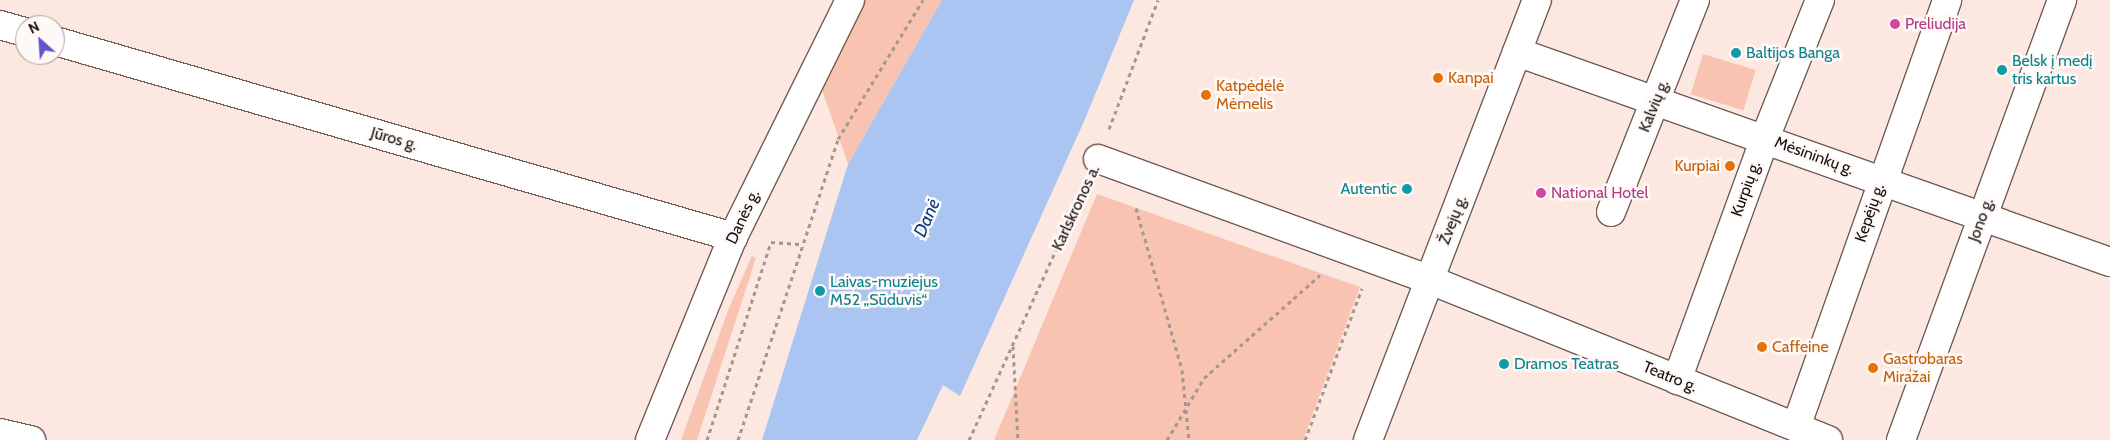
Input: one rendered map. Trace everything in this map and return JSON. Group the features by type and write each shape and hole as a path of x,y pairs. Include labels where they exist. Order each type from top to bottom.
{"street":[{"name":"Danės g.","path":"650,440 733,236 850,0"},
{"name":"Žvejų g.","path":"1368,440 1537,0"},
{"name":"Kalvių g.","path":"1611,212 1657,100 1695,0"},
{"name":"Kurpių g.","path":"1677,380 1765,138 1820,0"},
{"name":"Kepėjų g.","path":"1796,427 1881,181 1947,0"},
{"name":"Jono g.","path":"1901,440 2062,0"},
{"path":"0,25 15,29"},
{"name":"Jūros g.","path":"65,44 733,236"},
{"name":"Mėsininkų g.","path":"1518,52 1765,138 1881,181 1983,215 2110,262"},
{"name":"Karlskronos a.","path":"1098,159 1430,280"},
{"name":"Teatro g.","path":"1430,280 1828,440"},
{"path":"0,433 31,440"}],"path":[{"path":"738,440 838,139 923,0"},
{"path":"1098,159 1158,0"},
{"name":"Karlskronos a.","path":"968,440 1098,159"},
{"path":"1130,200 1136,207 1182,370 1189,440"},
{"path":"707,440 771,242 803,244"},
{"path":"1167,440 1185,414 1204,378 1348,249"},
{"path":"1305,440 1373,260"},
{"path":"1013,345 1018,440"}],"shaded area":[{"path":"850,0 942,0 848,164 815,70"},
{"path":"1703,54 1756,70 1743,110 1691,94"},
{"path":"1097,194 1360,287 1303,440 994,440"},
{"path":"752,256 756,258 697,440 681,440 729,308"}],"water":[{"name":"Danė","path":"942,0 1134,0 1085,119 960,396 943,385 917,440 762,440 848,164"}],"place":[{"name":"Preliudija","path":"1895,24"},
{"name":"Baltijos Banga","path":"1736,53"},
{"name":"Belsk į medį tris kartus","path":"2002,70"},
{"name":"Kanpai","path":"1438,78"},
{"name":"Katpėdėlė Mėmelis","path":"1206,95"},
{"name":"Kurpiai","path":"1730,166"},
{"name":"Autentic","path":"1407,189"},
{"name":"National Hotel","path":"1541,193"},
{"name":"Laivas-muziejus M52 „Sūduvis“","path":"820,291"},
{"name":"Caffeine","path":"1762,347"},
{"name":"Dramos Teatras","path":"1504,364"},
{"name":"Gastrobaras Miražai","path":"1873,368"}]}
